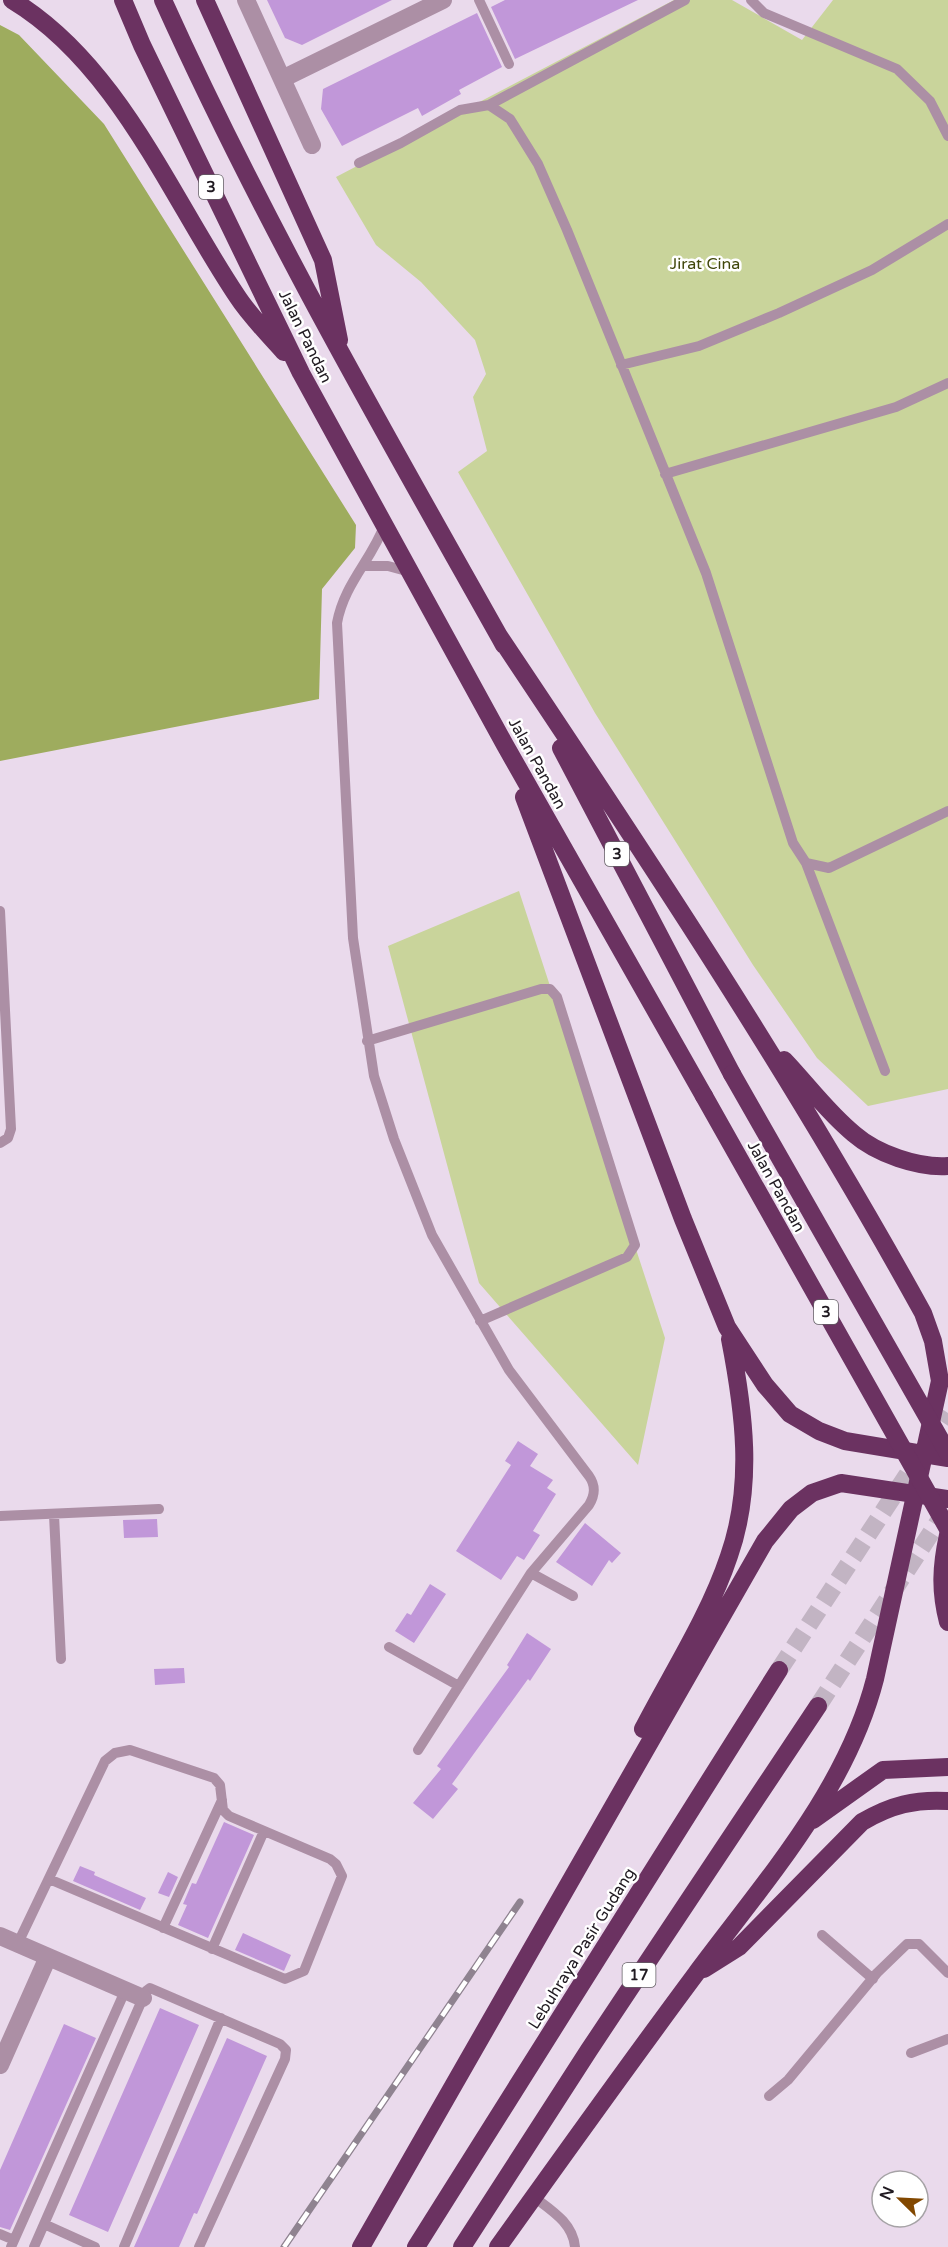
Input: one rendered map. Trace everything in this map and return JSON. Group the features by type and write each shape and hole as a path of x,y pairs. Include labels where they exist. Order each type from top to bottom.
{"highway":[{"path":"12,0 32,12 74,51 111,93 238,298 301,373"},
{"name":"Jalan Pandan","path":"123,0 142,45 301,373 385,522 505,745 948,1529"},
{"name":"Jalan Pandan","path":"163,0 207,98 343,358 565,753 732,1074 948,1453"},
{"path":"205,0 323,260 343,358"},
{"path":"498,2247 694,1976 810,1823 867,1711 940,1381 933,1341 923,1313 836,1160 684,912 499,636"},
{"path":"505,745 683,1220 728,1327 765,1385 790,1414 819,1431 845,1441 948,1458"},
{"path":"756,1030 854,1135 880,1150 910,1161 931,1167 948,1166"},
{"path":"554,1904 713,1594 729,1557 742,1499 745,1435 740,1389 728,1327"},
{"path":"360,2247 439,2114 554,1904 765,1541 791,1509 812,1493 841,1484 948,1499"},
{"path":"948,1535 940,1570 941,1597 948,1622"},
{"name":"Lebuhraya Pasir Gudang","path":"416,2247 779,1670"},
{"name":"17","path":"462,2247 589,2050 818,1706"},
{"path":"810,1823 883,1770 948,1767"},
{"path":"694,1976 739,1947 862,1822 883,1810 904,1802 948,1801"}],"street":[{"path":"246,0 312,145"},
{"path":"282,79 443,0"},
{"path":"0,1936 143,1998"},
{"path":"0,2065 48,1957"}],"lane":[{"path":"479,0 509,64"},
{"path":"359,163 401,143 460,110 489,105 685,0"},
{"path":"751,0 764,13 897,69 930,100 948,136"},
{"path":"489,105 510,119 538,164 621,365 706,573 794,843 806,863 885,1071"},
{"path":"621,365 699,346 779,313 872,270 948,224"},
{"path":"665,474 896,407 948,383"},
{"path":"385,522 377,544 351,582 341,602 337,623 353,938 374,1076 394,1138 432,1235 509,1370 594,1484 594,1497 589,1505 531,1573 418,1750"},
{"path":"364,566 388,566 412,573"},
{"path":"806,863 829,868 948,811"},
{"path":"0,911 11,1129 8,1138 0,1143"},
{"path":"367,1041 541,989 550,989 557,997 635,1245 627,1257 480,1321"},
{"path":"0,1516 159,1509"},
{"path":"54,1515 61,1659"},
{"path":"531,1573 573,1596"},
{"path":"389,1647 459,1686"},
{"path":"18,1943 105,1761 115,1753 130,1750 214,1778 220,1785 223,1810 229,1816 330,1859 336,1864 342,1876 304,1971 285,1979 49,1879"},
{"path":"163,1928 223,1797"},
{"path":"212,1949 264,1831"},
{"path":"822,1935 873,1978"},
{"path":"769,2096 788,2080 873,1978 907,1944 919,1944 948,1974"},
{"path":"34,2247 146,1991 155,1988 280,2044 286,2050 285,2059 199,2247"},
{"path":"0,2234 12,2243 125,1991"},
{"path":"124,2247 221,2018"},
{"path":"911,2053 948,2039"},
{"path":"534,2197 561,2218 574,2235 575,2247"},
{"path":"44,2224 94,2247"}],"green space":[{"name":"Jirat Cina","path":"674,0 732,0 802,40 833,0 948,0 948,1089 868,1106 817,1058 753,965 595,713 458,472 487,451 473,397 486,374 475,340 421,282 376,245 336,177"},
{"path":"0,25 19,35 104,124 356,525 355,548 322,589 319,699 0,761"},
{"path":"519,891 665,1338 638,1465 479,1283 388,946"}],"building":[{"path":"267,0 392,0 302,45 285,38"},
{"path":"505,0 638,0 515,59 491,7"},
{"path":"477,13 502,67 459,90 461,94 422,116 418,108 342,146 321,109 323,89"},
{"path":"518,1441 538,1454 530,1466 553,1480 547,1488 556,1494 533,1531 540,1535 524,1560 517,1556 501,1580 456,1551 511,1465 505,1461"},
{"path":"157,1519 158,1537 124,1538 123,1520"},
{"path":"585,1523 621,1553 612,1563 609,1560 592,1586 556,1562"},
{"path":"430,1584 446,1594 414,1643 395,1631 407,1613 411,1615"},
{"path":"527,1633 551,1649 530,1681 528,1679 452,1784 458,1789 433,1819 413,1803 441,1769 437,1766 509,1667 507,1665"},
{"path":"184,1668 185,1683 155,1685 154,1669"},
{"path":"224,1822 254,1835 208,1938 178,1925 187,1905 183,1904 192,1883 196,1884"},
{"path":"80,1866 95,1872 94,1875 146,1898 140,1910 73,1881"},
{"path":"168,1872 178,1877 169,1897 158,1893"},
{"path":"243,1933 291,1955 284,1971 235,1950"},
{"path":"160,2008 199,2025 108,2232 69,2215"},
{"path":"64,2024 96,2038 10,2230 0,2227 0,2170"},
{"path":"227,2038 267,2056 197,2214 194,2213 179,2247 134,2247"}],"tunnel":[{"path":"779,1670 948,1413"},
{"path":"818,1706 948,1507"}],"railway":[{"path":"284,2247 520,1902"}]}
